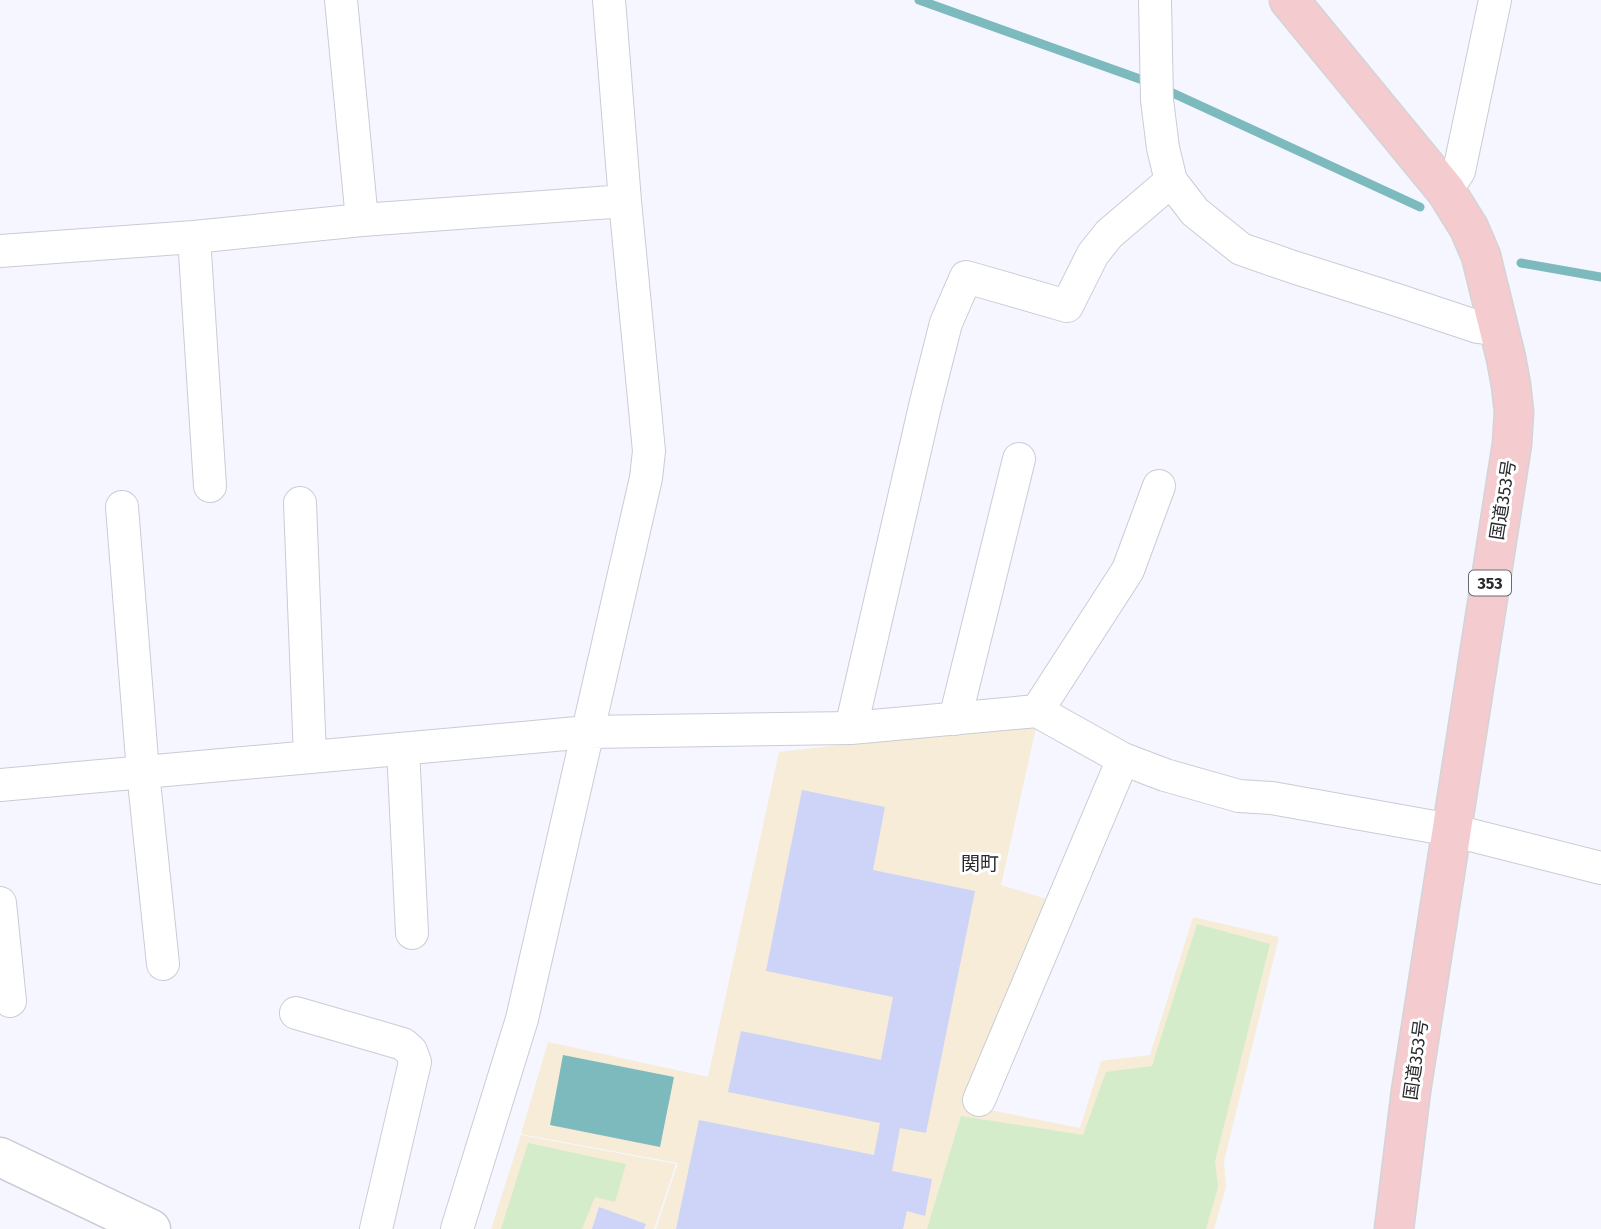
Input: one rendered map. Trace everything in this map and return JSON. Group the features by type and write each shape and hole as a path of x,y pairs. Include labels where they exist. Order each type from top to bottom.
{"highway":[{"name":"国道353号","path":"1290,0 1446,191 1469,228 1481,256 1500,330 1514,412 1512,444 1413,1077 1394,1229"}],"street":[{"path":"341,0 362,220"},
{"path":"457,1229 522,1019 646,478 649,451 609,0"},
{"path":"1156,0 1157,87 1163,148 1171,180 1195,212 1241,249 1478,327 1500,330"},
{"path":"1446,191 1459,171 1495,0"},
{"path":"851,728 946,323 966,277 1067,306 1093,254 1109,234 1171,180"},
{"path":"0,251 625,201"},
{"path":"194,237 210,486"},
{"path":"955,719 1019,459"},
{"path":"1037,711 1128,570 1159,486"},
{"path":"300,503 310,757"},
{"path":"122,507 143,772 163,964"},
{"path":"0,785 588,732 851,728 1037,711 1123,759 1165,775 1239,796 1272,798 1451,830 1601,868"},
{"path":"403,749 412,933"},
{"path":"979,1100 1123,759"},
{"path":"0,903 10,1001"},
{"path":"296,1013 403,1044 411,1051 415,1062 376,1229"},
{"path":"0,1157 152,1229"}],"shaded area":[{"path":"1037,723 1001,885 1053,901 970,1106 1080,1128 1101,1061 1150,1055 1193,917 1279,937 1224,1161 1226,1187 1214,1229 656,1229 678,1163 521,1134 548,1042 708,1077 779,752"},
{"path":"521,1135 676,1164 654,1229 491,1229"}],"green space":[{"path":"1197,924 1270,944 1215,1161 1218,1187 1206,1229 927,1229 961,1116 1083,1135 1106,1072 1152,1066"},
{"path":"528,1143 626,1164 615,1202 595,1197 582,1229 501,1229"}],"water":[{"path":"563,1055 674,1077 660,1147 550,1125"}],"building":[{"path":"802,790 885,807 873,870 975,891 926,1133 900,1128 892,1171 932,1179 925,1216 907,1211 903,1229 676,1229 699,1120 874,1155 880,1123 728,1092 741,1031 881,1060 893,997 766,971"},
{"path":"599,1207 646,1224 644,1229 592,1229"}],"waterway":[{"path":"919,0 1151,83"},
{"path":"1164,89 1420,207"},
{"path":"1521,263 1601,277"}],"district":[{"name":"関町","path":"980,863"}]}
